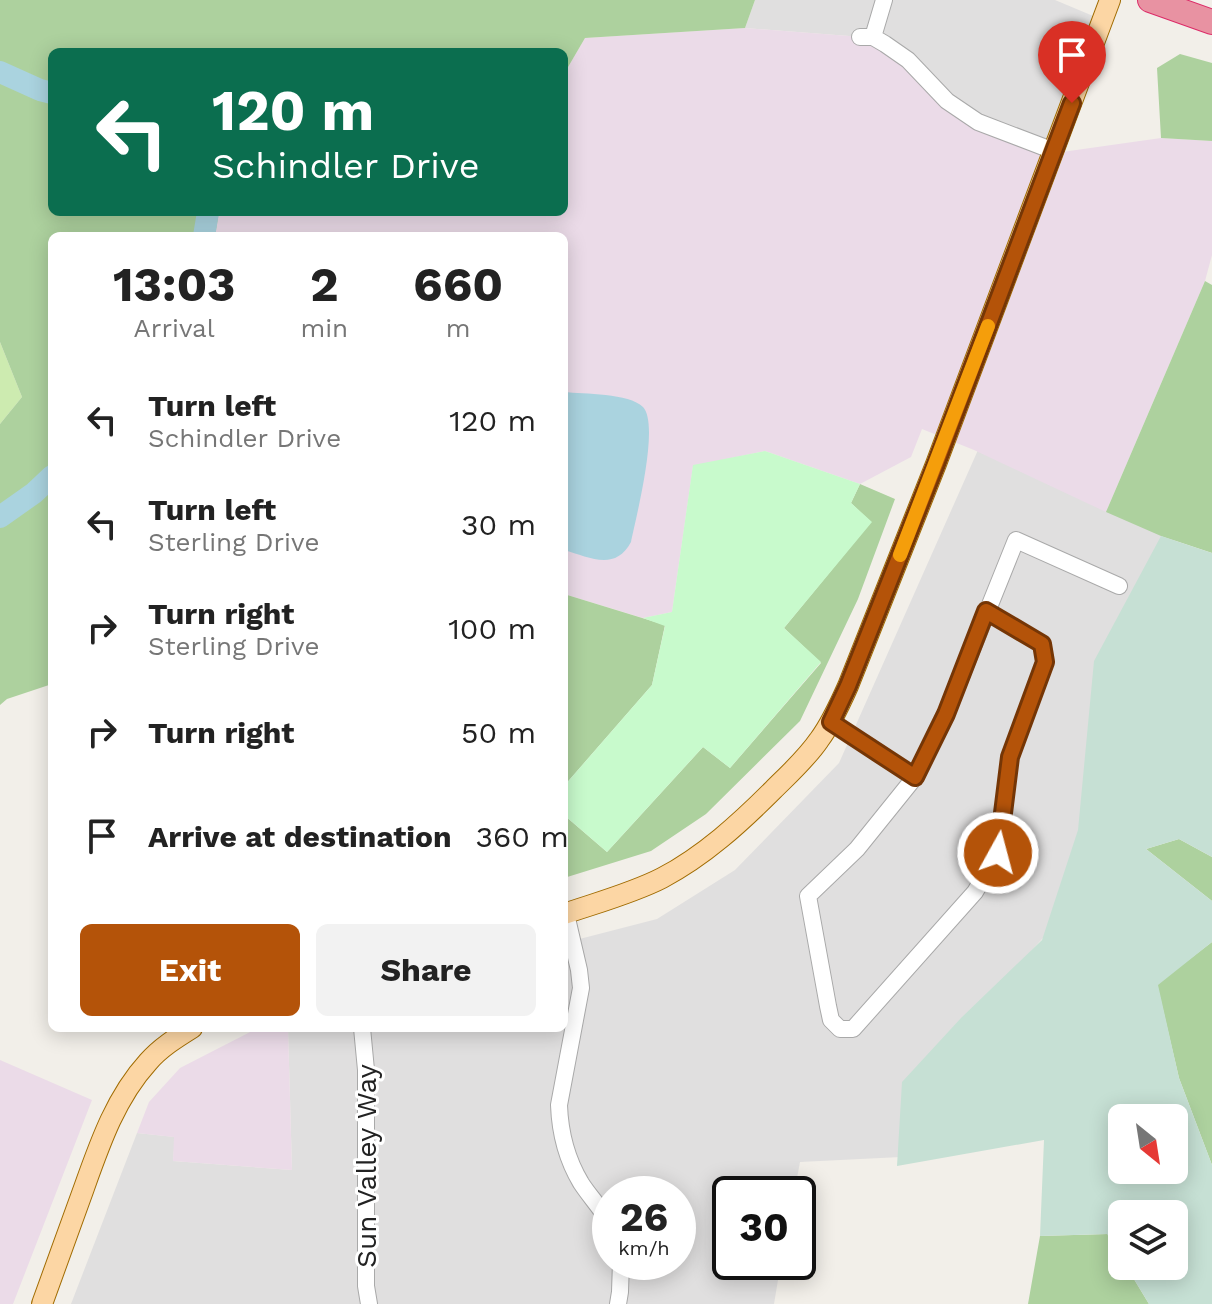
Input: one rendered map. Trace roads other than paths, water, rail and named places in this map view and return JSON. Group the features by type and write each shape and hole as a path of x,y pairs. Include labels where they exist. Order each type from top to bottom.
{"highway":[{"path":"1150,0 1212,22"}],"main road":[{"path":"568,913 653,882 683,866 748,815 821,739 848,686 936,464 1110,0"},
{"path":"42,1304 93,1163 123,1095 148,1060 186,1032"}],"street":[{"path":"884,0 866,37 885,44 908,60 947,101 964,113 993,129 1054,151"},
{"path":"986,611 1042,644 1045,662 1010,757 998,853 975,892 853,1029 840,1029 831,1020 808,896 857,849 915,777 946,714 986,611 1016,540 1119,586"},
{"path":"831,722 915,777"},
{"path":"568,926 581,988 559,1105 560,1124 572,1167 592,1197"},
{"name":"Sun Valley Way","path":"362,1032 366,1070 366,1286 369,1304"},
{"path":"618,1304 620,1280"}],"water":[{"path":"568,392 628,399 643,407 648,417 648,451 631,542 617,557 609,560 568,551"}],"waterway":[{"path":"0,72 48,92"},
{"path":"205,232 207,216"},
{"path":"0,517 48,480"}]}
